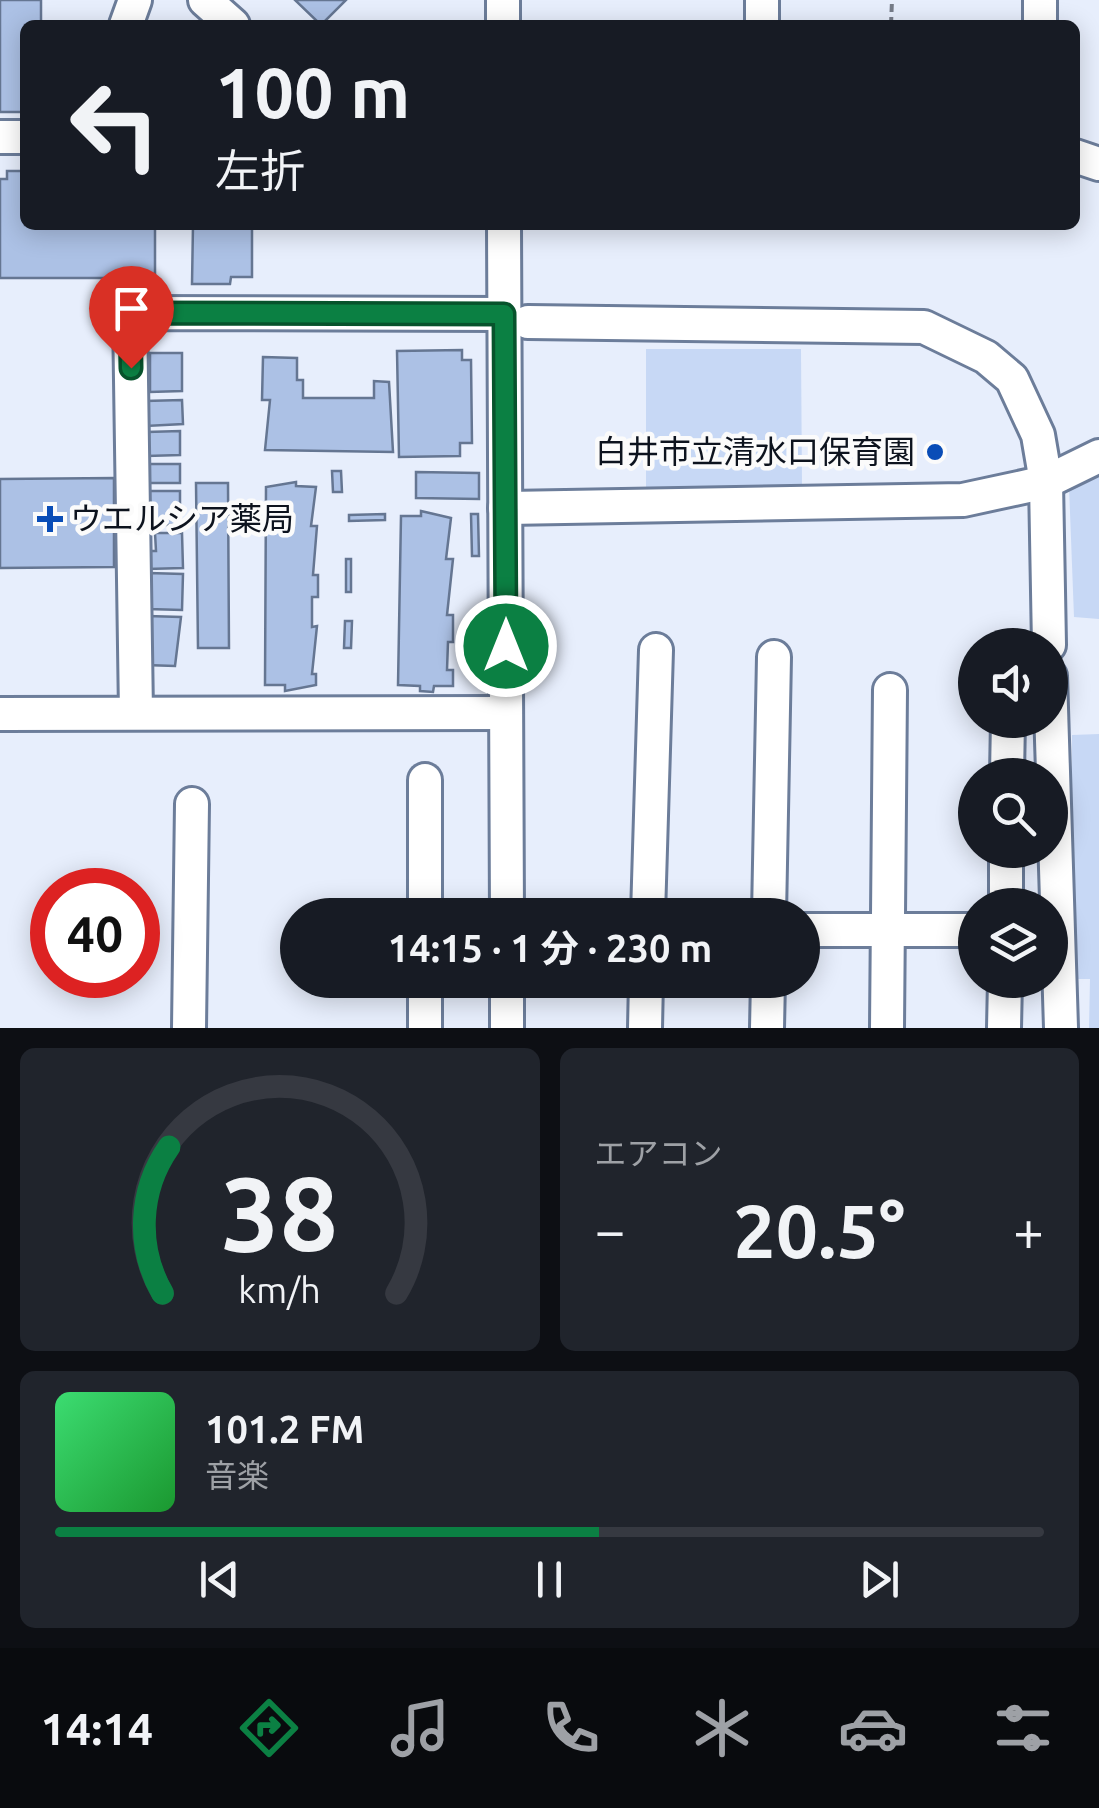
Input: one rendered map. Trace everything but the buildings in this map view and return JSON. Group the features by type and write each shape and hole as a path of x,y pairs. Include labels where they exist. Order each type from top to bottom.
{"street":[{"path":"205,0 227,20"},
{"path":"505,230 516,318 505,508 507,898"},
{"path":"136,714 130,313 924,327 986,356 1012,379 1038,435 1046,482 1050,628"},
{"path":"505,508 963,500 1046,482 1099,456"},
{"path":"649,898 656,650"},
{"path":"769,898 774,657"},
{"path":"887,1028 890,690"},
{"path":"0,714 506,713"},
{"path":"1052,738 1060,1028"},
{"path":"425,780 425,898"},
{"path":"189,1028 192,804"},
{"path":"820,930 958,930"},
{"path":"425,998 425,1028"},
{"path":"507,998 507,1028"},
{"path":"645,1028 646,998"},
{"path":"767,1028 768,998"},
{"path":"1004,1028 1005,998"}],"shaded area":[{"path":"646,349 801,349 802,488 646,489"},
{"path":"1099,466 1099,619 1074,617 1069,486"},
{"path":"1099,734 1099,1028 1089,1028 1090,979 1077,979 1077,946 1072,932 1072,735"}],"place":[{"name":"白井市立清水口保育園","path":"935,452"},
{"name":"ウエルシア薬局","path":"50,519"}],"route":[{"path":"131,368 130,313 504,314 506,646"}]}
